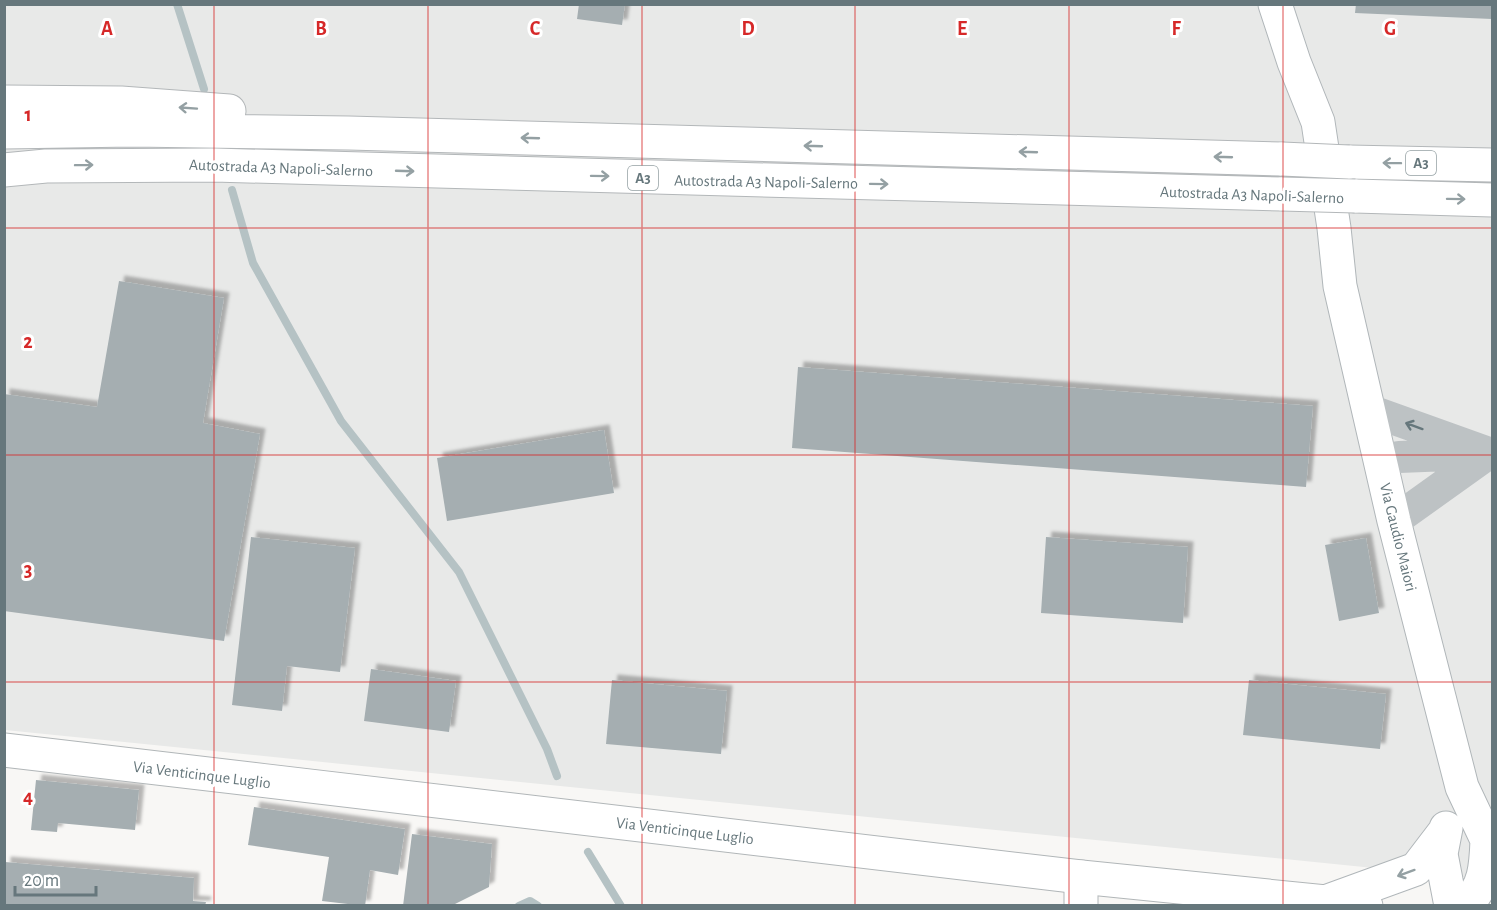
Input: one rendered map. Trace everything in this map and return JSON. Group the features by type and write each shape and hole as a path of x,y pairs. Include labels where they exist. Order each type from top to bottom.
{"main road":[{"name":"Via Gaudio Maiori","path":"1275,4 1294,62 1318,234 1340,286 1394,520 1462,787 1490,843 1477,894 1465,906"},
{"path":"4,102 121,103 231,111 349,133"},
{"name":"Autostrada A3 Napoli-Salerno","path":"4,132 132,130 349,133 1492,165"},
{"name":"Autostrada A3 Napoli-Salerno","path":"4,170 46,166 214,165 1492,200"},
{"path":"4,174 46,166"},
{"name":"Via Venticinque Luglio","path":"4,750 1081,891 1328,901 1366,906"},
{"path":"1451,906 1441,854 1445,831 1462,787"},
{"path":"1328,901 1416,869 1445,831"}],"street":[{"path":"1369,410 1491,453"},
{"path":"1381,462 1399,457 1491,453"},
{"path":"1394,520 1491,453"}],"shaded area":[{"path":"5,5 1492,5 1492,880 5,730"}],"building":[{"path":"579,4 625,4 622,25 577,19"},
{"path":"1356,4 1492,4 1492,19 1355,13"},
{"path":"119,281 224,298 203,423 260,434 224,641 4,611 4,394 97,407"},
{"path":"798,367 1313,406 1306,487 792,448"},
{"path":"604,430 614,493 447,521 437,458"},
{"path":"251,537 355,548 340,672 287,666 282,711 232,705"},
{"path":"1046,537 1188,547 1183,623 1041,613"},
{"path":"1366,538 1379,613 1339,621 1325,545"},
{"path":"371,669 456,681 449,732 364,721"},
{"path":"612,680 727,691 721,754 606,744"},
{"path":"1249,680 1386,694 1380,749 1243,735"},
{"path":"36,780 139,790 135,830 58,823 57,832 31,830"},
{"path":"254,807 405,829 398,875 370,870 365,906 322,901 329,857 248,845"},
{"path":"412,834 492,844 489,887 451,906 403,906"},
{"path":"5,862 194,878 193,901 206,902 205,906 5,906"}],"waterway":[{"path":"177,4 204,89"},
{"path":"232,190 253,263 341,421 459,572 547,749 557,776"},
{"path":"588,852 621,906"},
{"path":"519,906 530,901 538,906"}]}
